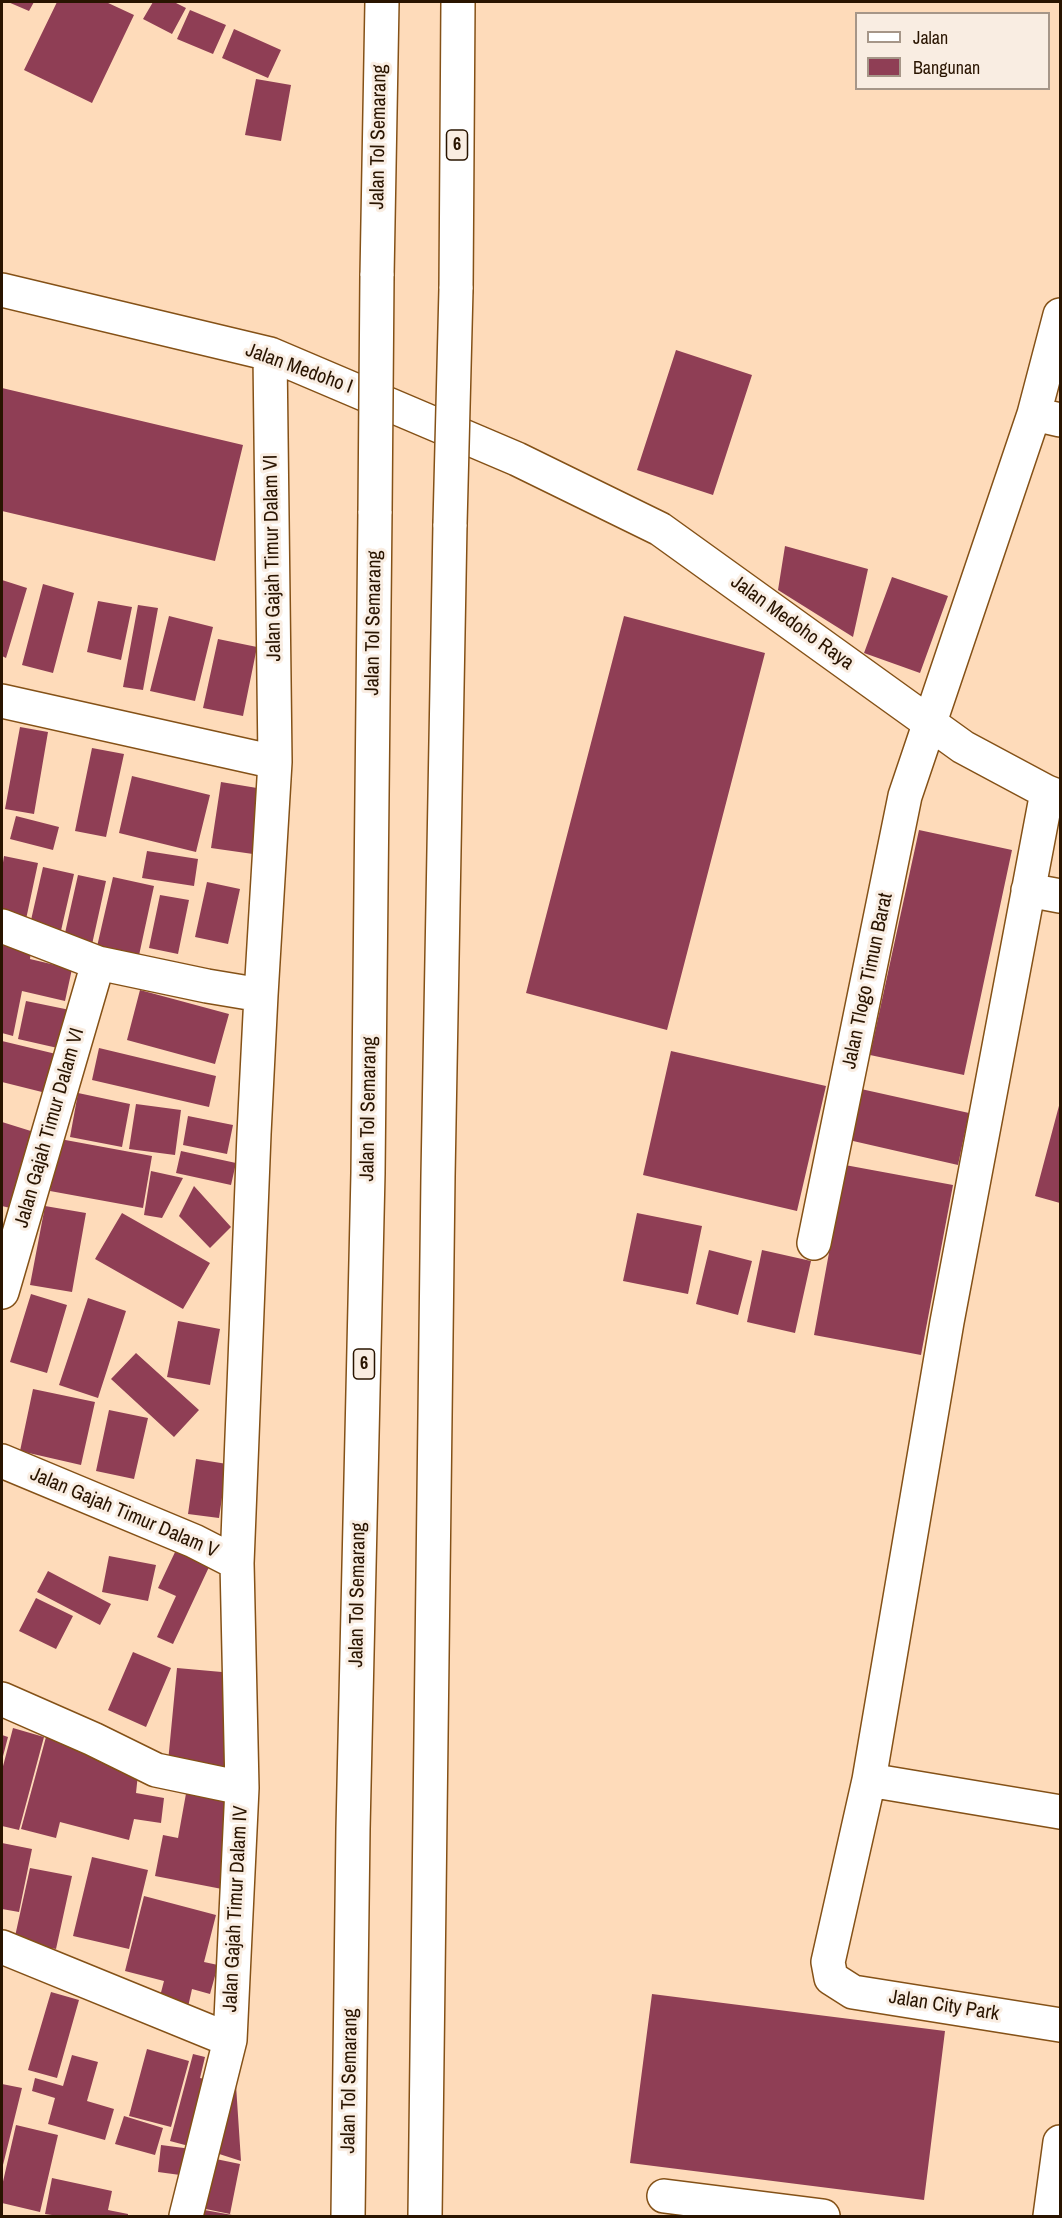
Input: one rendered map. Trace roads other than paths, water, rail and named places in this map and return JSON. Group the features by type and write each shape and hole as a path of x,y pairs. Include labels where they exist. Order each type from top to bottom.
{"main road":[{"name":"Jalan Tol Semarang","path":"348,2217 353,1829 368,1173 382,2"},
{"name":"6","path":"424,2217 438,1176 456,289 458,2"},
{"name":"Jalan Medoho I","path":"2,290 270,354 517,459"},
{"name":"Jalan Tlogo Timun Barat","path":"814,1243 905,796 930,721 1047,417 1060,315"},
{"name":"Jalan Gajah Timur Dalam VI","path":"237,1563 254,1134 275,762 270,354"},
{"name":"Jalan Medoho Raya","path":"517,459 660,529 930,721 963,747 1054,794"},
{"path":"2,701 275,762"},
{"path":"1054,794 1028,890 947,1322 869,1780 1060,1812"},
{"path":"1028,890 1060,896"},
{"path":"2,926 98,963 207,986 261,994"},
{"name":"Jalan Gajah Timur Dalam VI","path":"2,1292 98,963"},
{"name":"Jalan Gajah Timur Dalam V","path":"2,1461 183,1537 237,1563 242,1788"},
{"name":"Jalan Gajah Timur Dalam IV","path":"2,1699 156,1770 242,1788 230,2040 2,1947"},
{"name":"Jalan City Park","path":"869,1780 828,1962 831,1978 853,1992 1060,2025"},
{"path":"186,2217 230,2040"},
{"path":"1050,2217 1060,2142"},
{"path":"664,2196 824,2217"}]}
